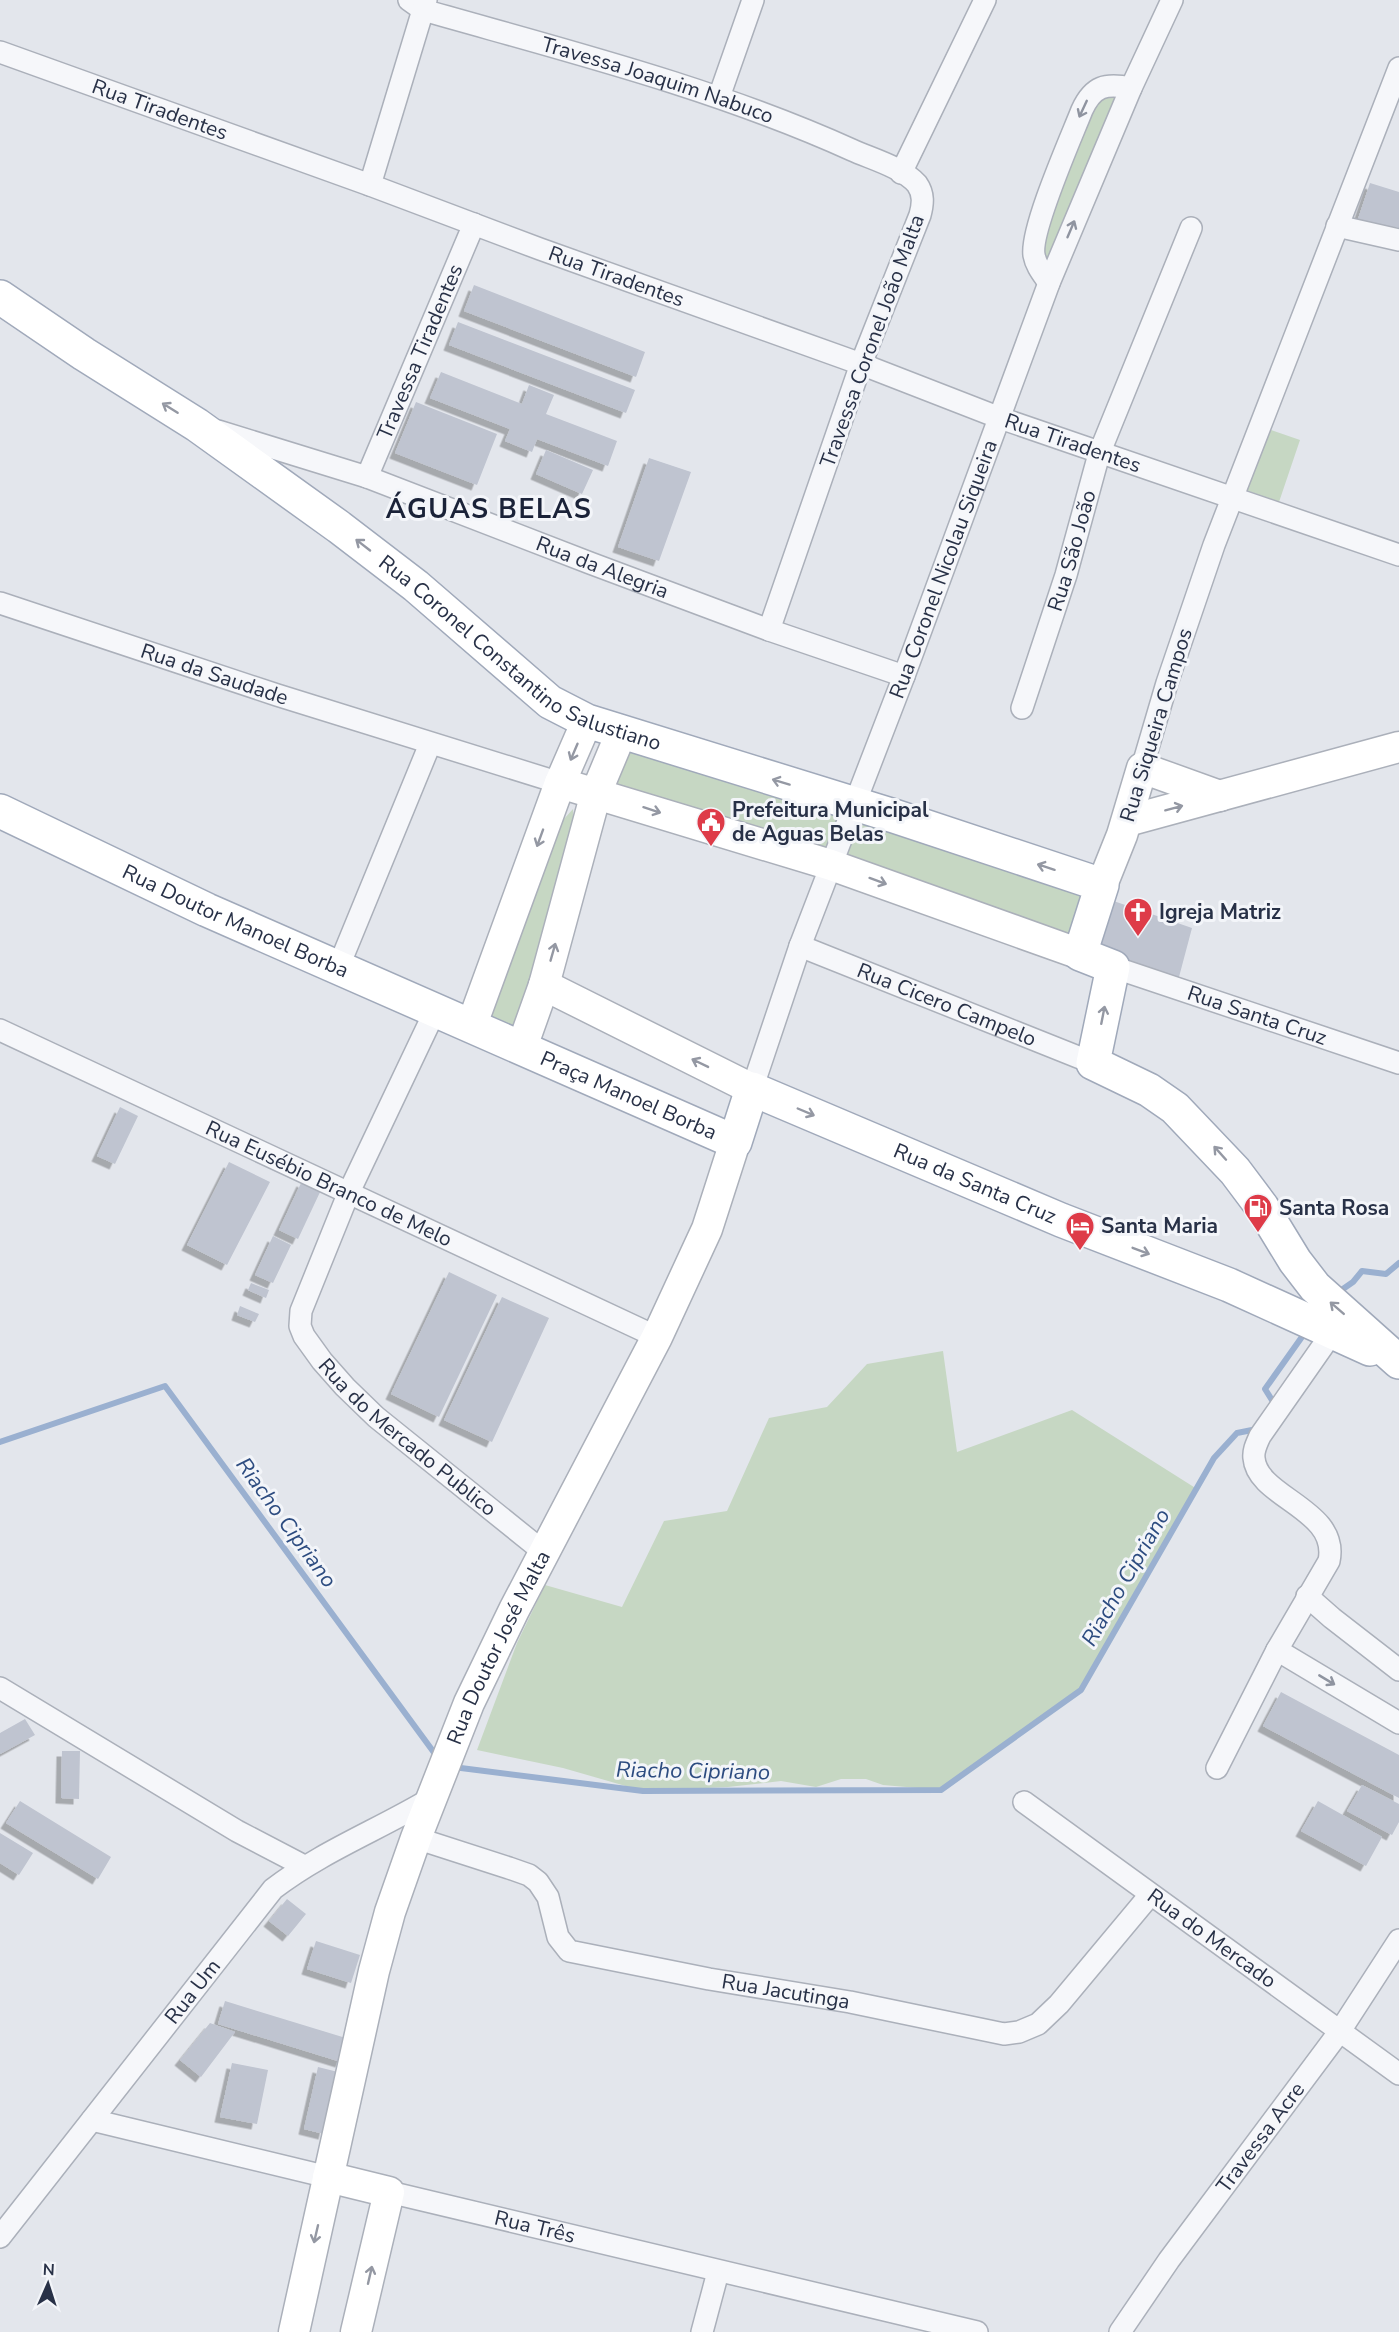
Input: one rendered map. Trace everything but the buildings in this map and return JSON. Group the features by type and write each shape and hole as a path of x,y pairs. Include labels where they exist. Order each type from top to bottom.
{"main road":[{"name":"Rua Coronel Constantino Salustiano","path":"0,297 84,354 197,425 339,527 416,586 550,702 587,721 894,816 1102,885"},
{"name":"Rua Doutor Manoel Borba","path":"0,811 207,910 471,1027"},
{"name":"Rua Siqueira Campos","path":"1080,954 1102,885"},
{"path":"1080,954 1113,967 1093,1063 1149,1090 1174,1108 1235,1171 1273,1223 1294,1261 1315,1287 1398,1361"},
{"name":"Praça Manoel Borba","path":"471,1027 522,1047 735,1142"},
{"path":"735,1142 752,1089"},
{"name":"Rua da Santa Cruz","path":"752,1089 1061,1220 1229,1285 1398,1361"}],"street":[{"path":"719,97 753,0"},
{"path":"901,173 985,0"},
{"path":"1049,283 1036,265 1033,252 1036,231 1082,110 1092,93 1100,88 1119,86 1131,88 1172,0"},
{"path":"370,185 419,3"},
{"name":"Travessa Joaquim Nabuco","path":"419,3 719,97 840,145 901,173"},
{"name":"Rua Tiradentes","path":"0,52 861,364 1099,454 1399,555"},
{"path":"1233,498 1399,68"},
{"name":"Rua Coronel Nicolau Siqueira","path":"752,1089 800,946 904,676 1049,283 1131,88"},
{"name":"Travessa Coronel João Malta","path":"769,630 861,364 922,205 920,189 901,173"},
{"name":"Travessa Tiradentes","path":"367,477 474,224"},
{"path":"1337,226 1399,240"},
{"name":"Rua São João","path":"1022,708 1066,575 1099,454 1191,228"},
{"name":"Rua da Alegria","path":"197,425 367,477 590,564 769,630 904,676"},
{"name":"Rua Siqueira Campos","path":"1102,885 1127,821 1167,683 1233,498"},
{"name":"Rua da Saudade","path":"0,603 430,744 560,783"},
{"path":"471,1027 560,783 587,721"},
{"path":"522,1047 544,985 596,793 621,730"},
{"path":"338,968 430,744"},
{"path":"1127,821 1399,747"},
{"path":"1142,768 1220,796"},
{"path":"560,783 831,865 1080,954"},
{"name":"Rua Cicero Campelo","path":"800,946 1093,1063"},
{"name":"Rua Santa Cruz","path":"1113,967 1399,1063"},
{"path":"544,985 752,1089"},
{"path":"349,1192 435,1011"},
{"name":"Rua Eusébio Branco de Melo","path":"0,1030 657,1337"},
{"name":"Rua Doutor José Malta","path":"294,2332 374,1971 390,1912 430,1799 469,1702 514,1610 657,1337 707,1229 735,1142"},
{"name":"Rua do Mercado Publico","path":"349,1192 304,1302 300,1318 304,1336 345,1387 376,1417 545,1553"},
{"path":"1217,1768 1277,1650 1324,1570 1331,1553 1329,1538 1315,1521 1265,1479 1257,1469 1254,1458 1260,1436 1332,1333"},
{"path":"1307,1596 1399,1670"},
{"path":"1277,1650 1399,1723"},
{"path":"0,1688 237,1831 304,1866"},
{"name":"Rua Um","path":"0,2237 257,1906 273,1889 304,1866 392,1822 430,1799"},
{"name":"Rua do Mercado","path":"1024,1802 1399,2074"},
{"name":"Rua Jacutinga","path":"416,1838 529,1875 538,1882 548,1897 558,1937 569,1951 709,1979 850,2002 1004,2034 1018,2032 1038,2024 1059,2004 1150,1895"},
{"name":"Travessa Acre","path":"1120,2332 1169,2260 1340,2031 1399,1940"},
{"name":"Rua Três","path":"92,2120 718,2272 977,2332"},
{"path":"356,2332 389,2192"},
{"path":"702,2332 718,2272"}],"green space":[{"path":"1124,91 1047,272 1038,249 1092,93"},
{"path":"1271,430 1300,440 1279,502 1246,490"},
{"path":"624,738 853,806 828,859 602,791"},
{"path":"573,809 576,852 518,1039 479,1021 546,839"},
{"path":"858,811 1096,888 1078,947 838,861"},
{"path":"943,1351 957,1452 1072,1410 1197,1489 1081,1690 941,1790 883,1785 866,1779 841,1779 816,1787 781,1781 728,1787 643,1791 563,1768 477,1750 517,1643 545,1585 622,1607 664,1521 727,1511 769,1418 827,1407 867,1364"}],"waterway":[{"name":"Riacho Cipriano","path":"1340,1291 1353,1282 1362,1271 1386,1274 1399,1263"},
{"name":"Riacho Cipriano","path":"1275,1405 1265,1389 1304,1334"},
{"name":"Riacho Cipriano","path":"0,1442 165,1386 438,1758"},
{"name":"Riacho Cipriano","path":"453,1767 643,1791 941,1790 1081,1690 1214,1458 1237,1433 1257,1429"}],"place":[{"name":"Prefeitura Municipal de Aguas Belas","path":"711,848"},
{"name":"Igreja Matriz","path":"1138,938"},
{"name":"Santa Rosa","path":"1258,1234"},
{"name":"Santa Maria","path":"1080,1252"}],"district":[{"name":"ÁGUAS BELAS","path":"489,509"}]}
